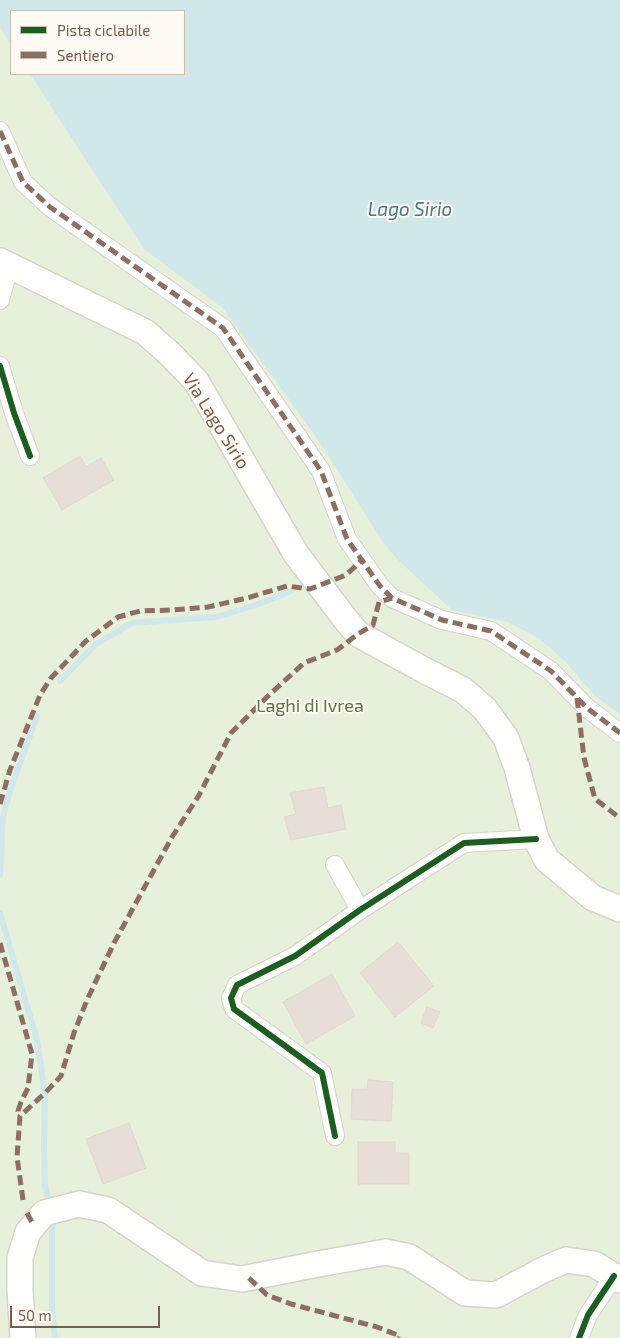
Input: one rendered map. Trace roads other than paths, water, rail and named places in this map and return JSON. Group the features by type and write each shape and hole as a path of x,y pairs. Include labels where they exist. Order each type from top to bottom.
{"main road":[{"name":"Via Lago Sirio","path":"4,263 145,332 169,353 196,382 296,554 358,634 463,690 485,709 506,738 536,839"},
{"path":"536,839 548,860 593,898 620,909"},
{"path":"23,1338 20,1258 28,1232 44,1213 79,1204 108,1210 202,1274 242,1279 386,1252 409,1258 465,1293 496,1296 545,1269 566,1260 594,1264 617,1278"}],"street":[{"path":"0,131 23,182 44,200 130,264 222,328 321,471 347,539 380,586 392,598 442,620 491,631 551,671 587,708 620,733"},
{"path":"0,300 4,263"},
{"path":"0,366 14,413 30,456"},
{"path":"335,1136 322,1073 234,1009 231,998 237,985 295,956 360,910 464,843 536,839"},
{"path":"335,865 360,910"},
{"path":"579,1338 588,1315 617,1278"}],"water":[{"name":"Lago Sirio","path":"0,0 620,0 620,714 595,696 565,661 540,639 508,622 452,610 395,557 383,542 319,441 223,308 144,249 31,75 185,75 185,10 10,10 10,42 0,27"}],"waterway":[{"path":"60,681 96,644 132,623 216,617 256,605 291,591"},
{"path":"0,875 3,817 10,791 37,716"},
{"path":"0,913 37,1040 45,1093 45,1187 48,1197"},
{"path":"52,1226 52,1309 55,1338"}],"park label":[{"name":"Laghi di Ivrea","path":"310,706"}]}
